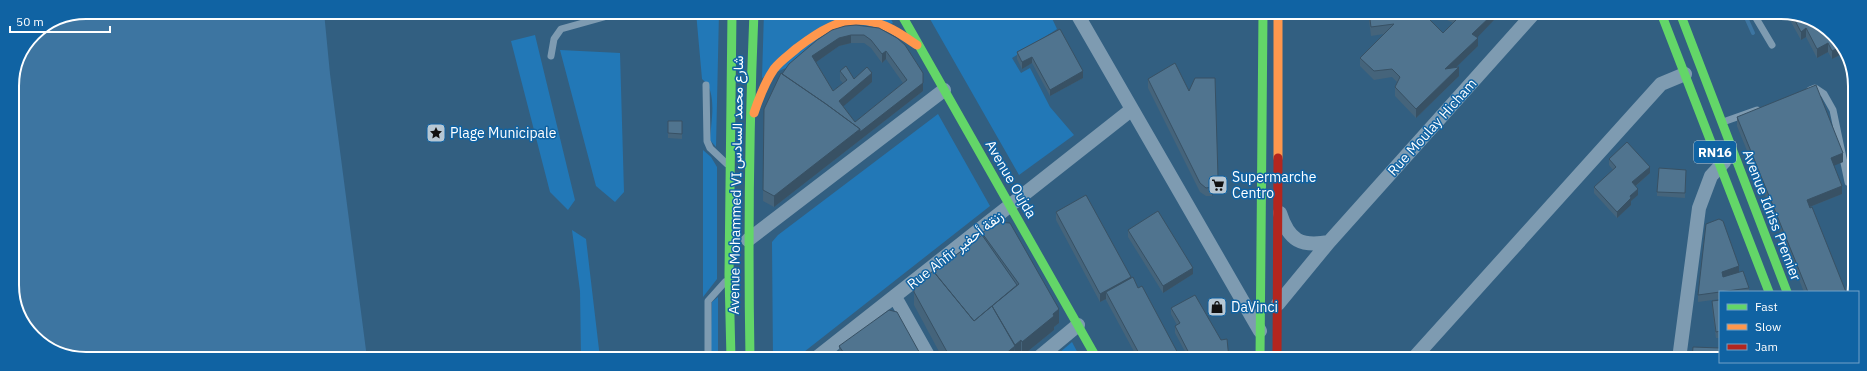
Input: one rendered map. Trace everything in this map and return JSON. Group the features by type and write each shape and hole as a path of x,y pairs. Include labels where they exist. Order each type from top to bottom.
{"main road":[{"name":"Avenue Mohammed VI شارع محمد السادس","path":"731,352 729,278 732,19"},
{"name":"Avenue Mohammed VI شارع محمد السادس","path":"750,352 748,240 754,19"},
{"name":"Avenue Oujda","path":"904,19 1093,352"},
{"path":"1260,352 1263,19"},
{"path":"1277,352 1278,304 1276,203 1278,19"},
{"name":"RN16","path":"1663,19 1769,291"},
{"name":"Avenue Idriss Premier","path":"1682,19 1787,291"},
{"path":"750,128 757,104 775,69 791,53 829,25 851,20 876,22 895,30 920,47"}],"street":[{"path":"1080,19 1260,332"},
{"name":"Rue Moulay Hicham","path":"1278,304 1329,242 1529,19"},
{"path":"1419,352 1661,84 1685,74"},
{"path":"748,240 944,90"},
{"name":"Rue Ahfir زنقة أحفير","path":"824,352 1131,110"},
{"path":"1680,352 1699,208 1708,182 1720,165 1733,154"},
{"path":"1276,203 1288,232 1296,240 1313,245 1329,242"},
{"path":"895,297 926,352"},
{"path":"1045,352 1078,325"}],"lane":[{"path":"551,56 554,39 561,29 597,19"},
{"path":"1757,19 1772,45"},
{"path":"706,85 707,141 710,148 731,168"},
{"path":"1801,94 1815,88 1824,94 1829,101 1833,110 1848,182"},
{"path":"1721,122 1765,107"},
{"path":"708,352 708,301 729,278"}],"shaded area":[{"path":"86,19 325,19 330,74 366,352 86,352 56,345 49,341 33,326 23,307 20,298 19,285 19,86 20,73 24,60 30,49 49,30 60,24 73,20"},
{"path":"697,19 719,19 716,147 710,140 712,98 707,84 702,79"},
{"path":"764,19 891,19 893,23 762,78"},
{"path":"930,19 1052,19 1057,29 1012,58 1021,73 1030,68 1050,107 1074,135 1019,175"},
{"path":"535,35 575,200 568,210 550,192 511,41"},
{"path":"560,50 620,53 624,192 615,202 596,186"},
{"path":"938,114 990,206 804,352 773,352 772,242 778,235"},
{"path":"703,150 711,157 717,167 717,279 703,297"},
{"path":"572,230 586,239 599,352 581,352 580,291"},
{"path":"718,297 718,352 710,352 712,302"},
{"path":"1072,342 1077,352 1060,352"}],"building":[{"path":"1370,19 1429,19 1443,33 1457,19 1488,19 1472,34 1478,38 1445,69 1459,67 1416,109 1395,87 1400,77 1392,69 1374,71 1360,58 1394,24 1371,27"},
{"path":"1795,21 1811,26 1818,30 1837,49 1832,51 1828,43 1817,49 1806,28 1801,32"},
{"path":"856,25 879,28 897,38 905,45 923,73 923,83 860,132 860,129 782,74 789,64 817,40 832,30 845,26","holes":["851,35 864,35 871,40 882,54 886,51 907,80 855,122 839,101 872,73 867,67 854,79 846,66 840,71 847,80 833,91 812,56 839,38"]},
{"path":"1060,29 1083,71 1050,90 1032,57 1022,62 1017,52"},
{"path":"1175,63 1189,91 1195,78 1215,78 1218,177 1216,184 1212,187 1206,188 1200,183 1148,79"},
{"path":"781,73 860,129 774,196 763,190 764,109"},
{"path":"1816,85 1843,153 1831,158 1842,186 1807,200 1810,208 1812,207 1846,291 1808,291 1737,117"},
{"path":"668,121 682,121 682,134 668,133"},
{"path":"1627,142 1650,167 1632,182 1638,189 1617,212 1594,187 1616,167 1609,159"},
{"path":"1659,168 1686,170 1685,193 1657,192"},
{"path":"1086,195 1131,277 1100,294 1056,212"},
{"path":"1158,211 1193,268 1163,286 1128,230"},
{"path":"1719,219 1723,221 1739,266 1722,272 1723,277 1743,271 1749,288 1698,295 1706,224"},
{"path":"996,222 1010,223 1059,309 1053,314 1054,316 1022,342 1021,340 1015,345 992,306 1019,284 982,233"},
{"path":"982,235 1017,285 974,321 934,272"},
{"path":"933,271 974,321 992,306 1015,346 1008,352 947,352 914,292 914,286"},
{"path":"1133,277 1138,288 1142,286 1177,352 1138,352 1106,292"},
{"path":"1195,295 1221,340 1227,339 1228,352 1188,352 1175,326 1180,323 1171,308"},
{"path":"1719,300 1719,331 1716,332 1712,301"},
{"path":"889,310 897,312 919,352 843,352 839,346"},
{"path":"1693,347 1719,348 1719,352 1693,352"}],"waterway":[{"path":"1747,19 1753,33"}],"traffic: fast":[{"path":"731,352 729,275 732,19"},
{"path":"750,352 749,186 754,19"},
{"path":"904,19 1093,352"},
{"path":"1260,352 1263,19"},
{"path":"1663,19 1769,291"},
{"path":"1682,19 1787,291"}],"traffic: slow":[{"path":"1278,19 1278,158"},
{"path":"754,113 765,85 776,66 805,42 821,31 830,27 848,21 858,20 875,22 888,27 917,45"}],"traffic: jam":[{"path":"1277,352 1278,158"}],"place":[{"name":"Plage Municipale","path":"436,133"},
{"name":"Supermarche Centro","path":"1218,185"},
{"name":"DaVinci","path":"1217,307"}]}
